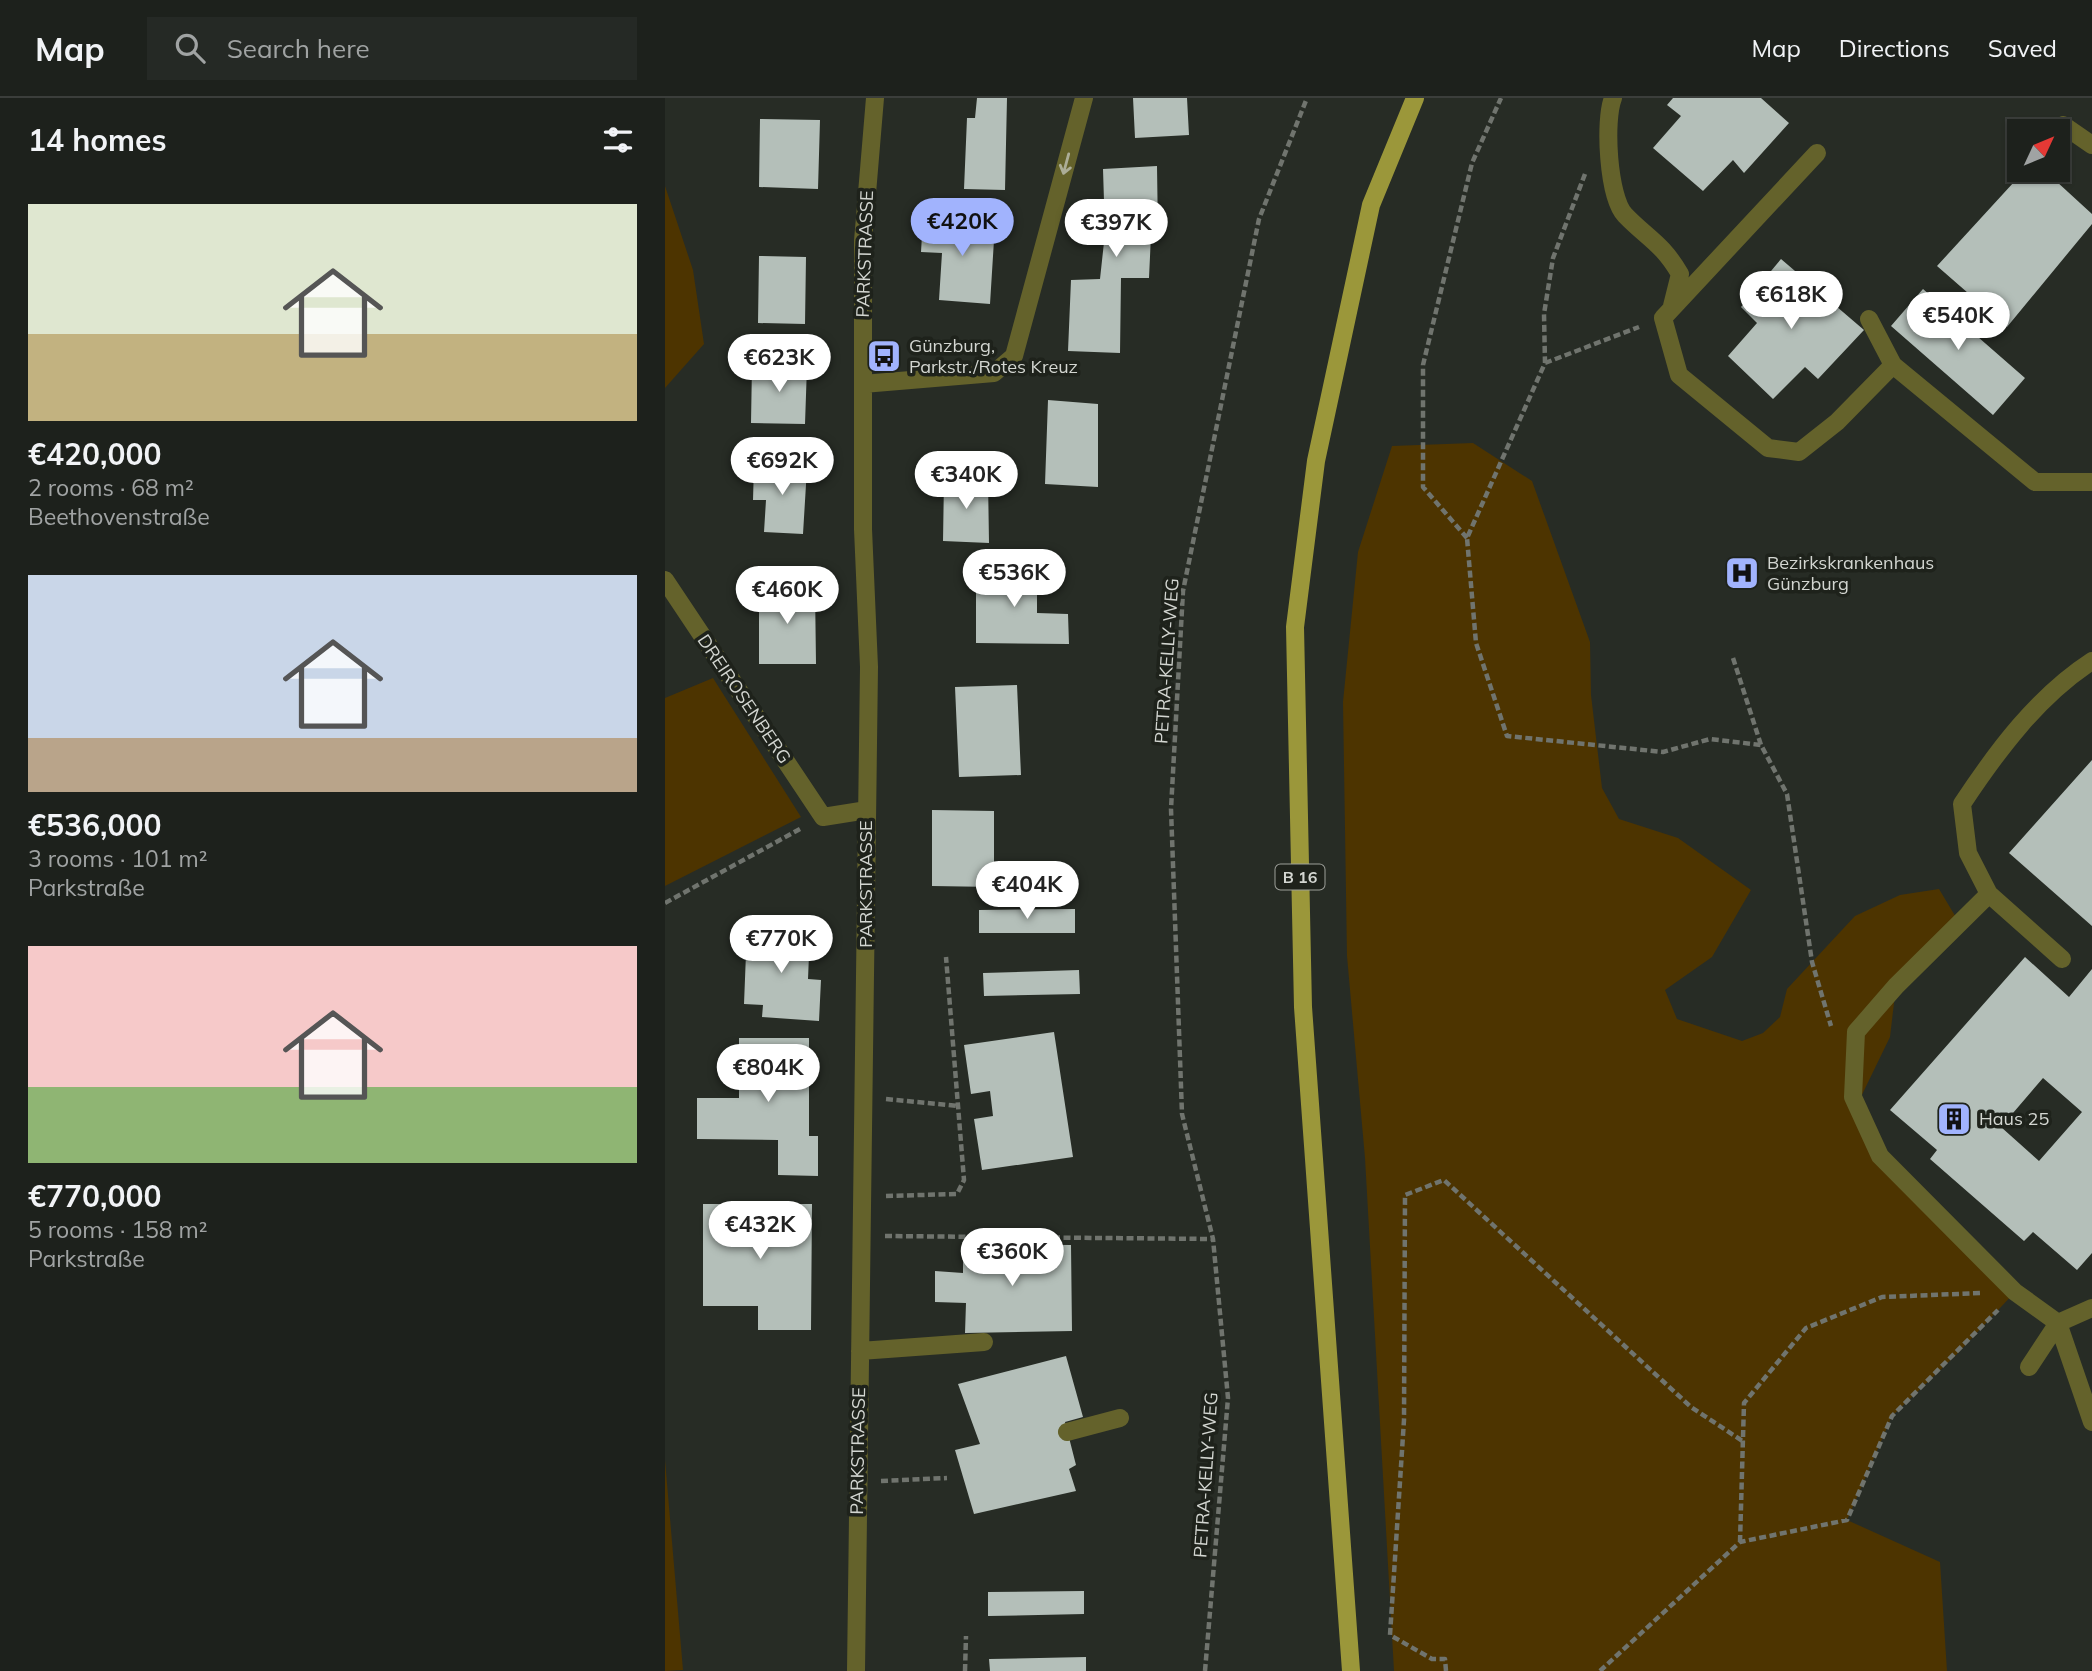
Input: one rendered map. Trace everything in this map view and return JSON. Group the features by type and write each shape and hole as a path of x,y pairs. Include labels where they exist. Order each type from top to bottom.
{"main road":[{"name":"B 16","path":"1351,1671 1303,1007 1295,627 1315,461 1371,205 1415,98"}],"street":[{"name":"PARKSTRASSE","path":"856,1671 869,667 864,556 863,241 875,98"},
{"path":"863,384 994,373 1014,356 1084,98"},
{"path":"1613,98 1608,110 1609,161 1622,212 1665,249 1681,274 1667,314 1679,374 1768,449 1799,452 1837,422 1893,365"},
{"path":"2070,130 2092,145"},
{"path":"1667,314 1817,153"},
{"path":"1869,319 1893,365 2035,482 2092,482"},
{"name":"DREIROSENBERG","path":"665,580 823,817"},
{"path":"2062,959 1989,894 1968,853 1962,804 1988,764 2052,691 2092,661"},
{"path":"823,817 867,810"},
{"path":"1989,894 1896,986 1856,1032 1853,1097 1880,1156 2015,1292 2058,1323 2092,1422"},
{"path":"2029,1367 2058,1323 2092,1308"},
{"path":"860,1351 984,1342"},
{"path":"1067,1432 1120,1418"}],"path":[{"name":"PETRA-KELLY-WEG","path":"1205,1671 1228,1398 1213,1239 1182,1114 1171,809 1183,591 1259,219 1307,98"},
{"path":"1467,538 1423,487 1423,366 1472,163 1501,98"},
{"path":"1585,172 1553,258 1544,314 1545,363 1467,538 1476,643 1507,736 1663,752 1710,739 1761,745"},
{"path":"1545,363 1667,314"},
{"path":"1733,658 1761,745 1787,794 1812,962 1834,1036"},
{"path":"665,903 823,817"},
{"path":"861,1196 957,1194 964,1180 946,957"},
{"path":"863,1096 958,1106"},
{"path":"1446,1671 1445,1659 1432,1659 1390,1635 1404,1420 1405,1195 1444,1180 1691,1407 1744,1442"},
{"path":"861,1237 1213,1239"},
{"path":"1740,1542 1745,1403 1806,1328 1882,1297 2015,1292"},
{"path":"1600,1671 1740,1542 1847,1520 1892,1416 1957,1354 2015,1292"},
{"path":"857,1481 947,1478"},
{"path":"965,1671 966,1636"}],"shaded area":[{"path":"665,186 693,270 704,344 665,388"},
{"path":"1473,443 1532,481 1590,642 1591,695 1602,788 1619,819 1678,838 1751,890 1712,957 1665,990 1677,1019 1742,1041 1763,1033 1780,1017 1787,989 1855,916 1900,895 1939,889 1960,924 1896,986 1890,1037 1857,1105 1880,1156 2015,1292 1957,1354 1892,1416 1847,1520 1940,1562 1947,1671 1394,1671 1365,1158 1347,956 1343,702 1358,552 1392,446"},
{"path":"713,678 801,817 665,886 665,698"},
{"path":"665,1460 683,1670 665,1671"}],"building":[{"path":"977,98 1007,98 1005,190 964,189 967,118 975,118"},
{"path":"1133,98 1187,98 1189,135 1135,138"},
{"path":"1673,98 1761,98 1789,123 1744,173 1733,160 1703,191 1653,148 1681,116 1667,105"},
{"path":"760,119 820,120 818,189 759,187"},
{"path":"1157,166 1158,235 1151,235 1149,278 1121,278 1120,353 1068,351 1071,280 1100,279 1105,233 1103,169"},
{"path":"2014,182 2057,182 2092,214 2092,224 2007,327 1937,266"},
{"path":"923,219 995,224 990,304 939,300 942,253 921,252"},
{"path":"759,256 806,257 805,324 758,323"},
{"path":"1781,259 1864,330 1818,379 1805,367 1773,399 1728,356 1757,323 1741,307"},
{"path":"1923,289 2025,378 1993,415 1891,326"},
{"path":"752,365 807,366 805,424 751,423"},
{"path":"1048,400 1098,404 1098,487 1045,484"},
{"path":"754,465 807,468 803,534 764,532 766,500 753,500"},
{"path":"944,479 988,479 989,543 943,541"},
{"path":"976,567 1037,567 1037,613 1068,614 1069,644 976,643"},
{"path":"759,588 815,588 816,664 759,664"},
{"path":"1017,685 1021,775 959,777 955,687"},
{"path":"2092,760 2092,926 2009,853"},
{"path":"932,810 994,811 994,887 932,886"},
{"path":"1075,909 1075,933 979,933 979,910"},
{"path":"747,928 810,931 808,979 821,980 819,1021 762,1017 763,1005 744,1004"},
{"name":"Haus 25","path":"2025,957 2069,997 2092,969 2092,1253 2077,1270 2033,1232 2024,1241 1930,1159 1937,1150 1890,1110","holes":["2043,1078 2082,1112 2039,1161 2001,1127"]},
{"path":"1079,970 1080,994 984,996 983,973"},
{"path":"1054,1032 1073,1157 982,1170 974,1119 993,1116 990,1091 971,1094 964,1045"},
{"path":"739,1038 809,1038 809,1136 818,1136 818,1176 778,1175 778,1140 697,1139 697,1098 739,1098"},
{"path":"703,1204 812,1204 811,1330 758,1330 758,1306 703,1306"},
{"path":"963,1244 1071,1245 1072,1331 965,1333 966,1303 935,1302 935,1271 963,1273"},
{"path":"1066,1356 1083,1417 1065,1422 1076,1465 1069,1469 1076,1491 974,1514 955,1450 980,1444 958,1384"},
{"path":"1084,1591 1084,1614 988,1616 988,1592"},
{"path":"1086,1657 1086,1671 990,1671 989,1659"}],"place":[{"name":"Günzburg, Parkstr./Rotes Kreuz","path":"884,356"},
{"name":"Bezirkskrankenhaus Günzburg","path":"1742,573"},
{"name":"Haus 25","path":"1954,1119"}]}
